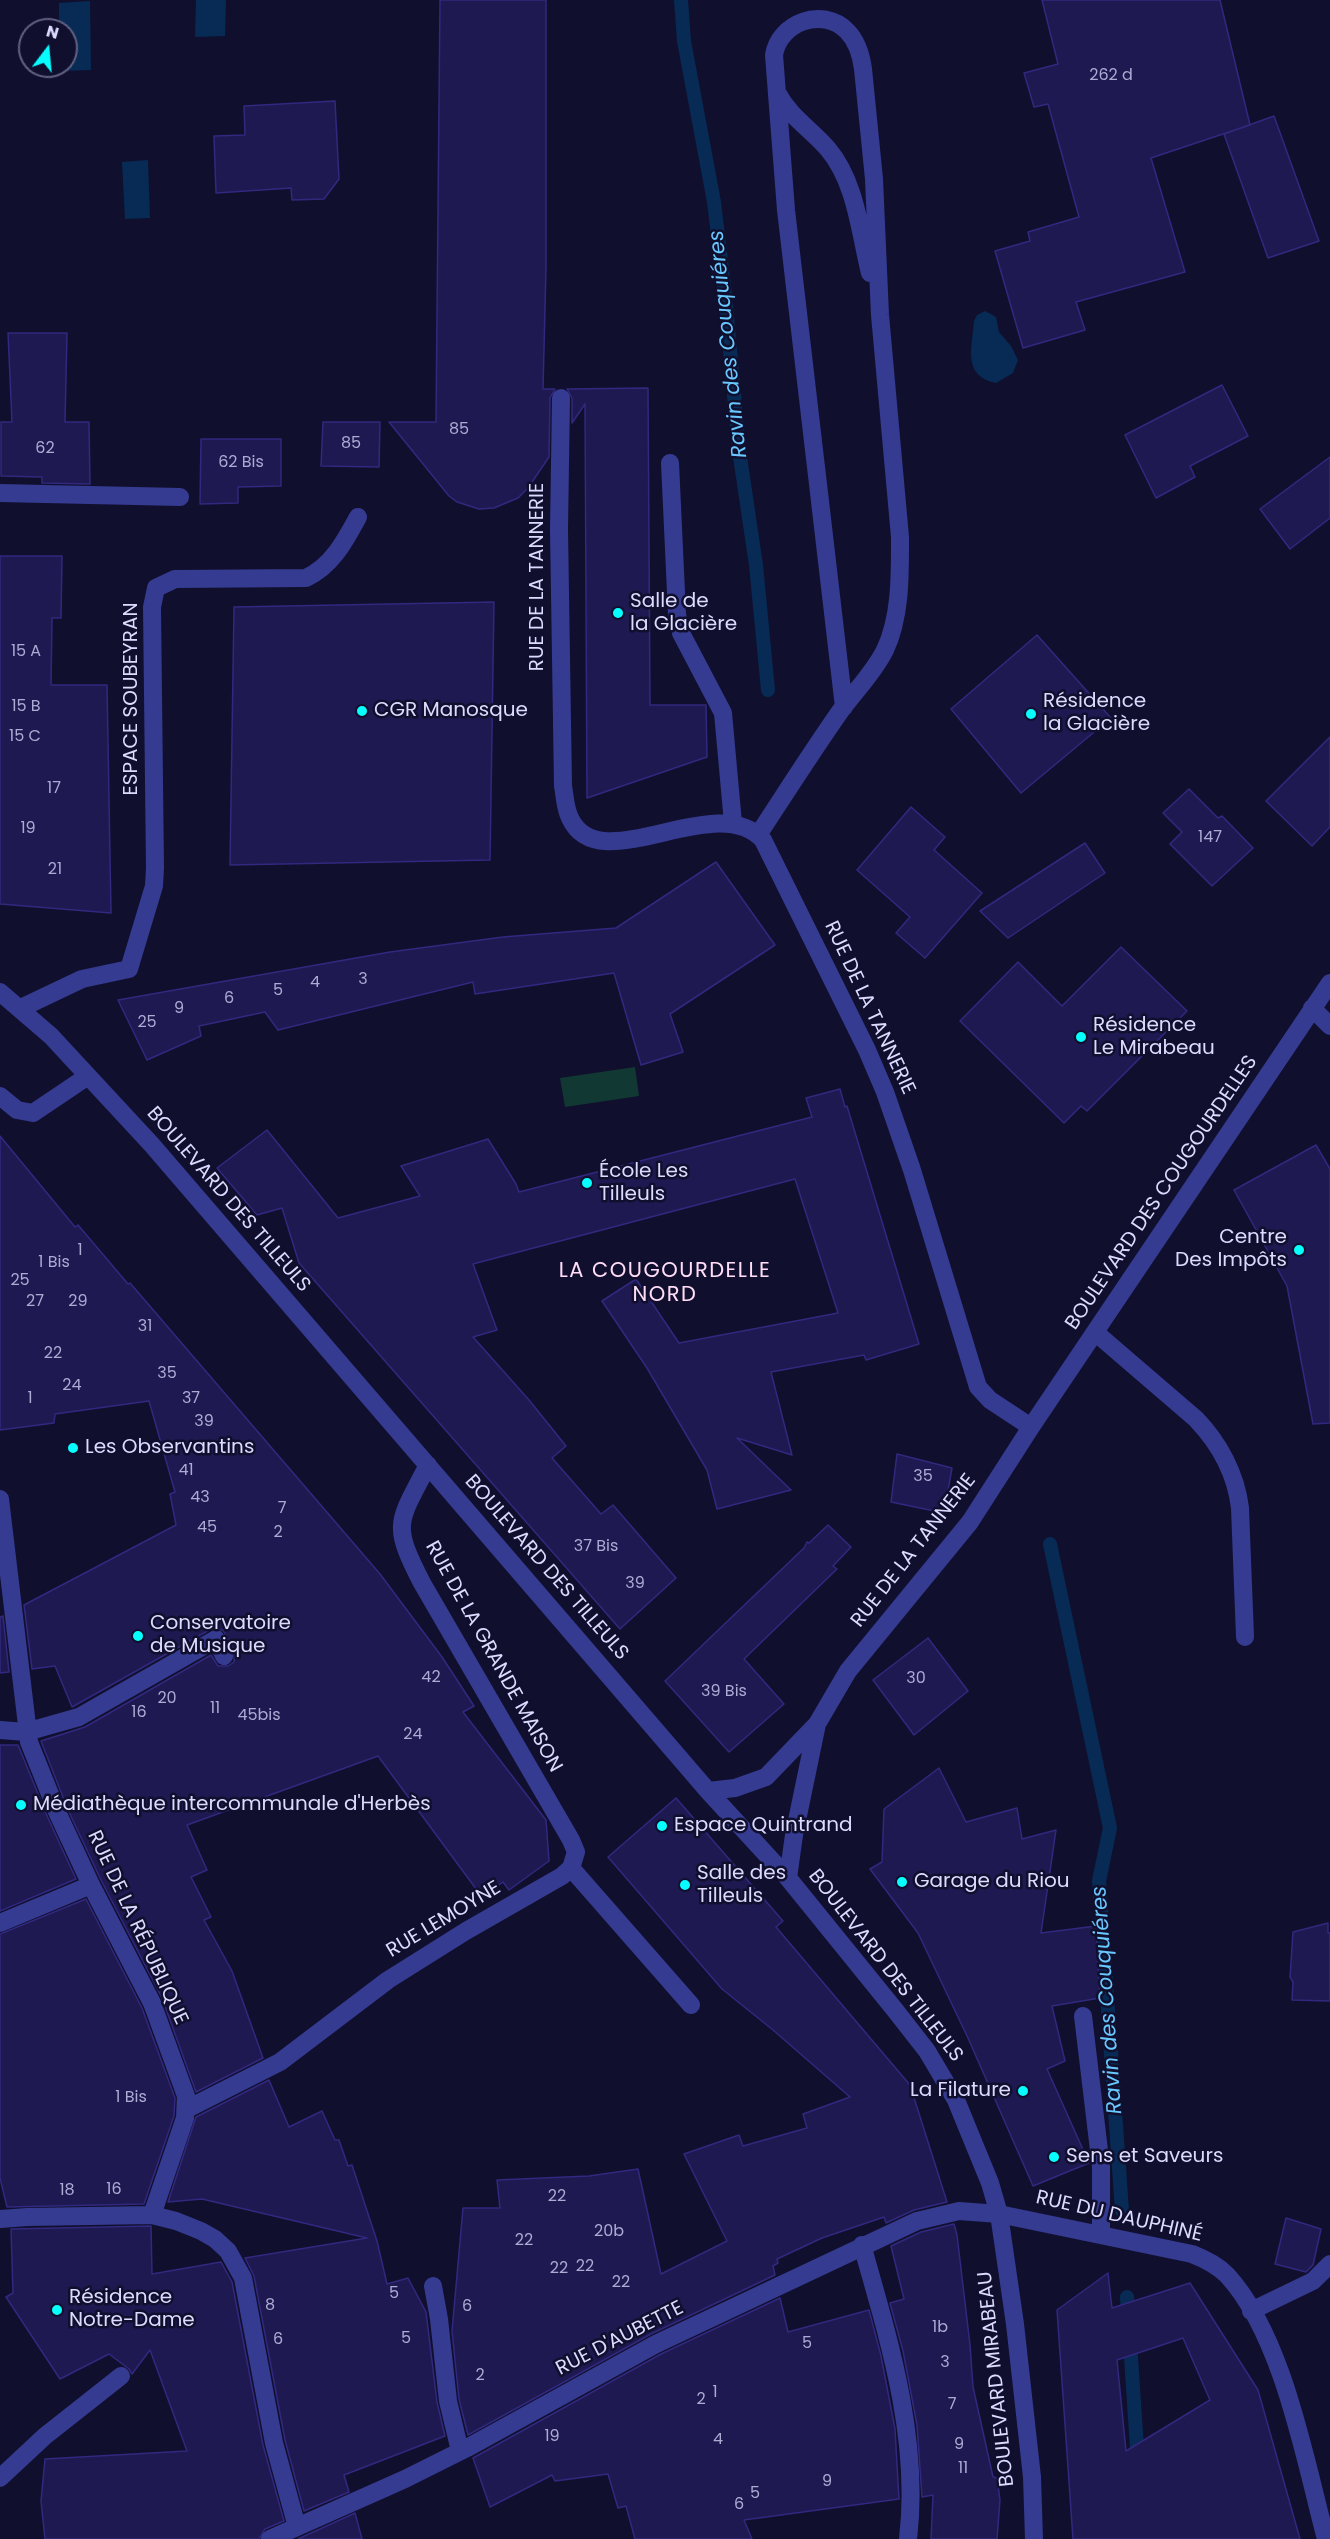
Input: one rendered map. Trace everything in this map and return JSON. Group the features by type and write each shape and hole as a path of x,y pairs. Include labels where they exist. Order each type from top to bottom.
{"street":[{"path":"670,464 676,614 681,633 726,722 733,823 758,836 805,761 844,706 863,685 885,650 897,602 900,537 880,315 874,179 863,69 860,51 846,30 838,24 811,19 790,26 775,47 774,69 778,93 787,221 844,706"},
{"path":"778,93 783,105 829,149 839,165 854,206 880,315"},
{"name":"RUE DE LA TANNERIE","path":"561,398 563,786 570,819 586,835 606,842 698,826 733,823"},
{"path":"0,493 180,497"},
{"name":"ESPACE SOUBEYRAN","path":"21,1008 82,979 129,969 154,886 152,607 156,588 175,579 306,578 316,574 335,554 358,517"},
{"name":"RUE DE LA TANNERIE","path":"758,836 766,846 885,1092 912,1170 978,1387 990,1400 1031,1427 970,1522 848,1671 817,1724"},
{"name":"BOULEVARD DES COUGOURDELLES","path":"1031,1427 1330,983"},
{"name":"BOULEVARD DES TILLEULS","path":"0,992 51,1036 159,1153 708,1791 788,1878 927,2052 956,2100 990,2183 999,2214"},
{"path":"1312,1008 1330,1026"},
{"path":"0,1096 17,1110 33,1113 53,1102 88,1076"},
{"path":"1096,1332 1196,1419 1208,1431 1226,1461 1239,1493 1245,1637"},
{"name":"RUE DE LA GRANDE MAISON","path":"428,1465 403,1514 400,1530 404,1547 422,1583 574,1846 575,1859 571,1868"},
{"name":"RUE DE LA RÉPUBLIQUE","path":"0,1499 26,1732 58,1814 91,1885 152,2003 186,2096 187,2109"},
{"path":"0,1730 26,1732 79,1717 216,1639 224,1656"},
{"path":"708,1791 735,1788 766,1777 817,1724"},
{"path":"788,1878 794,1835 817,1724"},
{"path":"571,1868 691,2005"},
{"name":"RUE LEMOYNE","path":"187,2109 280,2062 388,1980 466,1931 562,1876 571,1868"},
{"path":"0,1923 91,1885"},
{"path":"1083,2016 1109,2236"},
{"path":"152,2216 187,2109"},
{"name":"RUE D'AUBETTE","path":"283,2535 405,2479 656,2344 862,2245 917,2221 944,2214 959,2211 999,2214"},
{"name":"RUE DU DAUPHINÉ","path":"999,2214 1192,2254 1217,2267 1237,2288 1261,2326 1287,2392 1326,2539"},
{"name":"BOULEVARD MIRABEAU","path":"999,2214 1015,2324 1031,2466 1034,2539"},
{"path":"0,2219 152,2216 188,2225 215,2239 228,2251 239,2268 244,2284 274,2443 283,2535"},
{"path":"862,2245 891,2348 903,2410 910,2473 911,2509 908,2539"},
{"path":"1251,2311 1313,2281 1330,2264"},
{"path":"433,2286 448,2401 460,2451"},
{"path":"0,2478 45,2436 121,2376"}],"green space":[{"path":"635,1067 639,1096 565,1107 560,1078"}],"water":[{"path":"196,0 226,0 225,36 195,37"},
{"path":"90,1 91,70 78,70 78,18 59,18 59,3"},
{"path":"148,160 150,218 125,219 122,162"},
{"path":"985,311 996,317 999,332 1011,346 1018,360 1013,373 996,383 978,374 972,360 974,321 977,315"}],"building":[{"path":"440,0 546,0 546,267 543,389 555,389 550,398 549,457 528,488 518,498 494,508 479,509 457,502 449,496 389,422 436,422"},
{"path":"1042,0 1220,0 1250,125 1151,158 1185,272 1076,302 1085,330 1023,348 995,251 1030,241 1028,232 1079,217 1048,104 1034,107 1024,73 1058,64"},
{"path":"335,101 339,179 324,199 292,200 291,188 216,193 214,136 245,135 244,106"},
{"path":"1274,116 1319,241 1268,258 1224,134"},
{"path":"8,333 67,333 65,422 89,422 90,484 42,483 42,477 1,476 1,422 12,422"},
{"path":"1222,385 1248,436 1190,466 1195,477 1156,498 1125,435"},
{"name":"Salle de la Glacière","path":"648,388 650,705 706,705 707,757 587,798 585,404 572,423 572,398 567,389"},
{"path":"323,422 380,422 379,467 321,466"},
{"path":"201,439 281,439 281,486 238,487 238,503 200,504"},
{"path":"1330,457 1330,518 1290,549 1260,509"},
{"path":"0,556 62,556 61,618 52,618 51,685 107,685 111,913 0,904"},
{"name":"CGR Manosque","path":"494,602 490,860 230,865 234,607"},
{"name":"Résidence la Glacière","path":"1037,635 1111,718 1021,793 951,709"},
{"path":"1330,737 1330,827 1312,846 1266,801"},
{"path":"1189,789 1218,818 1222,816 1253,848 1212,886 1170,844 1182,832 1163,813"},
{"path":"911,807 945,837 934,850 982,893 925,958 896,933 910,917 857,870"},
{"path":"1085,843 1105,873 1008,938 980,911"},
{"path":"716,862 775,945 670,1014 683,1052 641,1065 614,973 475,994 473,982 278,1030 265,1012 199,1026 201,1036 147,1060 118,1000 390,952 503,937 616,928"},
{"name":"Résidence Le Mirabeau","path":"1121,947 1187,1011 1087,1111 1081,1106 1064,1123 960,1021 1018,962 1062,1006"},
{"path":"840,1089 919,1344 866,1360 864,1355 771,1372 792,1455 737,1438 791,1490 717,1509 707,1470 647,1368 602,1301 636,1279 679,1343 838,1313 795,1179 473,1264 497,1330 473,1337 566,1446 552,1458 601,1514 613,1505 676,1578 620,1629 299,1263 282,1208 257,1215 217,1168 267,1130 338,1218 420,1196 401,1166 488,1139 519,1192 812,1117 806,1098"},
{"path":"0,1136 75,1227 78,1225 128,1284 130,1283 380,1574 442,1657 474,1706 463,1712 546,1820 549,1861 509,1890 503,1882 482,1897 378,1756 187,1825 207,1870 191,1877 211,1917 204,1920 232,1971 263,2058 196,2092 162,1998 68,1810 41,1741 85,1727 211,1655 218,1666 228,1666 234,1662 234,1652 223,1630 211,1629 72,1707 55,1666 32,1669 24,1605 176,1525 170,1494 175,1492 149,1401 55,1414 54,1423 0,1430"},
{"name":"Centre Des Impôts","path":"1316,1145 1330,1169 1330,1423 1313,1424 1287,1286 1234,1190"},
{"path":"897,1454 952,1468 944,1513 891,1502"},
{"path":"828,1525 851,1547 833,1566 837,1569 744,1659 784,1704 729,1752 665,1681 804,1548 807,1542 809,1543"},
{"path":"3,1616 9,1672 0,1673 0,1617"},
{"path":"928,1638 968,1691 914,1735 873,1680"},
{"name":"Médiathèque intercommunale d'Herbès","path":"0,1745 18,1745 76,1879 0,1911"},
{"path":"939,1768 966,1822 1017,1808 1022,1839 1056,1830 1041,1933 1096,1926 1100,1998 1052,2006 1065,2061 1047,2069 1089,2163 1033,2186 968,2038 918,1933 870,1869 882,1862 884,1809"},
{"path":"676,1798 783,1921 776,1927 910,2085 947,2202 914,2210 886,2223 884,2217 822,2238 777,2259 778,2263 773,2266 775,2275 651,2334 468,2435 459,2399 452,2331 463,2208 500,2208 497,2180 589,2176 638,2169 661,2274 727,2241 684,2154 739,2135 743,2146 807,2128 803,2114 850,2097 722,1989 608,1857"},
{"path":"86,1899 142,2008 175,2098 174,2116 144,2204 7,2207 0,2178 0,1934"},
{"path":"1328,1923 1330,2001 1292,2000 1293,1982 1290,1977 1293,1932"},
{"path":"269,2080 289,2127 322,2111 335,2140 339,2140 348,2166 352,2165 377,2241 387,2284 408,2278 426,2312 437,2402 445,2436 344,2475 349,2492 304,2511 285,2440 254,2276 245,2258 367,2238 202,2199 168,2202 196,2117"},
{"path":"1286,2218 1321,2229 1313,2265 1306,2272 1275,2264"},
{"path":"954,2224 970,2345 973,2387 993,2477 997,2478 1000,2500 997,2539 931,2539 933,2495 922,2497 917,2425 903,2351 890,2303 904,2299 891,2246 921,2232"},
{"path":"151,2226 152,2274 221,2262 232,2282 263,2445 284,2521 265,2529 259,2539 45,2539 41,2501 45,2459 187,2451 150,2350 132,2374 129,2369 109,2354 60,2379 6,2297 13,2293 11,2229"},
{"path":"1108,2273 1112,2308 1190,2283 1258,2390 1300,2539 1073,2539 1057,2310","holes":["1183,2338 1210,2400 1126,2451 1117,2360"]},
{"path":"780,2298 788,2332 869,2310 881,2356 895,2429 899,2499 744,2520 752,2539 635,2539 626,2506 618,2508 608,2474 555,2481 552,2475 490,2507 473,2458 661,2354"},
{"path":"355,2513 362,2539 298,2539"}],"waterway":[{"name":"Ravin des Couquiéres","path":"681,0 684,41 714,202 739,450 756,565 768,690"},
{"name":"Ravin des Couquiéres","path":"1050,1544 1110,1828 1099,1881 1122,2211"},
{"name":"Ravin des Couquiéres","path":"1127,2297 1138,2463"}],"place":[{"name":"Salle de la Glacière","path":"618,613"},
{"name":"CGR Manosque","path":"362,711"},
{"name":"Résidence la Glacière","path":"1031,714"},
{"name":"Résidence Le Mirabeau","path":"1081,1037"},
{"name":"École Les Tilleuls","path":"587,1183"},
{"name":"Centre Des Impôts","path":"1299,1250"},
{"name":"Les Observantins","path":"73,1448"},
{"name":"Conservatoire de Musique","path":"138,1636"},
{"name":"Médiathèque intercommunale d'Herbès","path":"21,1805"},
{"name":"Espace Quintrand","path":"662,1826"},
{"name":"Garage du Riou","path":"902,1882"},
{"name":"Salle des Tilleuls","path":"685,1885"},
{"name":"La Filature","path":"1023,2091"},
{"name":"Sens et Saveurs","path":"1054,2157"},
{"name":"Résidence Notre-Dame","path":"57,2310"}],"district":[{"name":"LA COUGOURDELLE NORD","path":"665,1284"}]}
